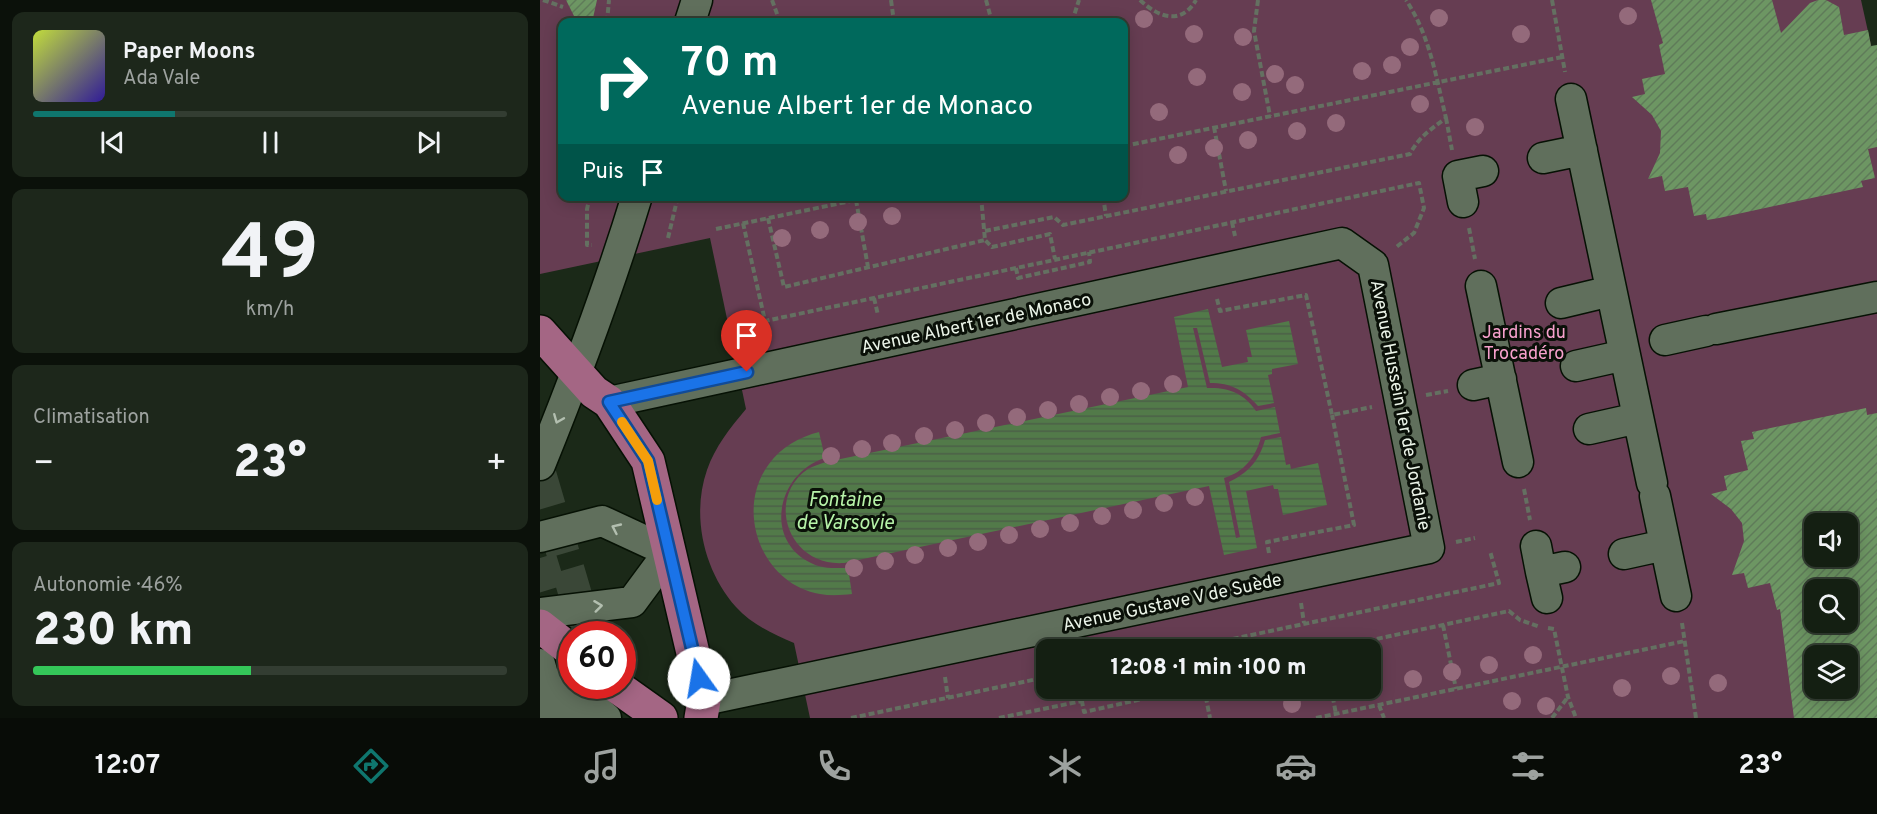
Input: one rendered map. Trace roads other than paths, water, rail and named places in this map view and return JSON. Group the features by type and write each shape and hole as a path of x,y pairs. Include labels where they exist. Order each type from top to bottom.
{"main road":[{"path":"540,332 594,392 609,402 648,461 703,709"},
{"path":"540,626 558,640"},
{"path":"635,699 662,718"}],"street":[{"path":"691,18 697,0"},
{"path":"1568,87 1678,605"},
{"path":"1543,158 1582,150"},
{"path":"1463,202 1458,176 1483,171"},
{"path":"540,465 577,373 635,201"},
{"name":"Avenue Albert 1er de Monaco","path":"609,402 1342,243"},
{"name":"Avenue Hussein 1er de Jordanie","path":"1342,243 1373,265 1429,548"},
{"path":"1481,286 1487,382 1518,462"},
{"path":"1561,303 1611,291"},
{"path":"1576,366 1661,341 1877,297"},
{"path":"1589,429 1638,418"},
{"path":"540,537 602,521 669,552 632,602 540,613"},
{"path":"1624,554 1665,545"},
{"name":"Avenue Gustave V de Suède","path":"703,709 811,677 1429,548"},
{"path":"540,664 556,718"},
{"path":"569,718 560,686 564,682 606,718"}],"water":[{"name":"Fontaine de Varsovie","path":"1208,309 1222,367 1248,362 1247,357 1252,357 1246,330 1289,321 1298,364 1272,369 1272,374 1268,375 1274,403 1258,406 1237,388 1210,383 1197,328 1193,328 1207,388 1235,392 1256,411 1275,407 1280,433 1261,437 1248,463 1238,472 1224,478 1236,538 1240,537 1229,482 1252,466 1265,440 1281,437 1286,465 1290,464 1291,469 1318,463 1327,505 1283,515 1278,489 1274,489 1273,485 1246,491 1257,548 1224,555 1209,486 844,563 825,561 809,554 797,543 789,528 786,513 788,496 795,482 808,469 826,462 1188,387 1174,317"},
{"path":"819,432 825,458 809,466 796,478 787,492 782,508 782,524 786,539 796,552 811,563 824,567 848,568 852,594 820,594 800,587 783,576 769,561 754,523 754,503 759,483 769,464 791,443"}],"tunnel":[{"path":"540,475 583,621"},
{"path":"540,558 559,621"}],"park label":[{"name":"Jardins du Trocadéro","path":"1524,342"}]}
